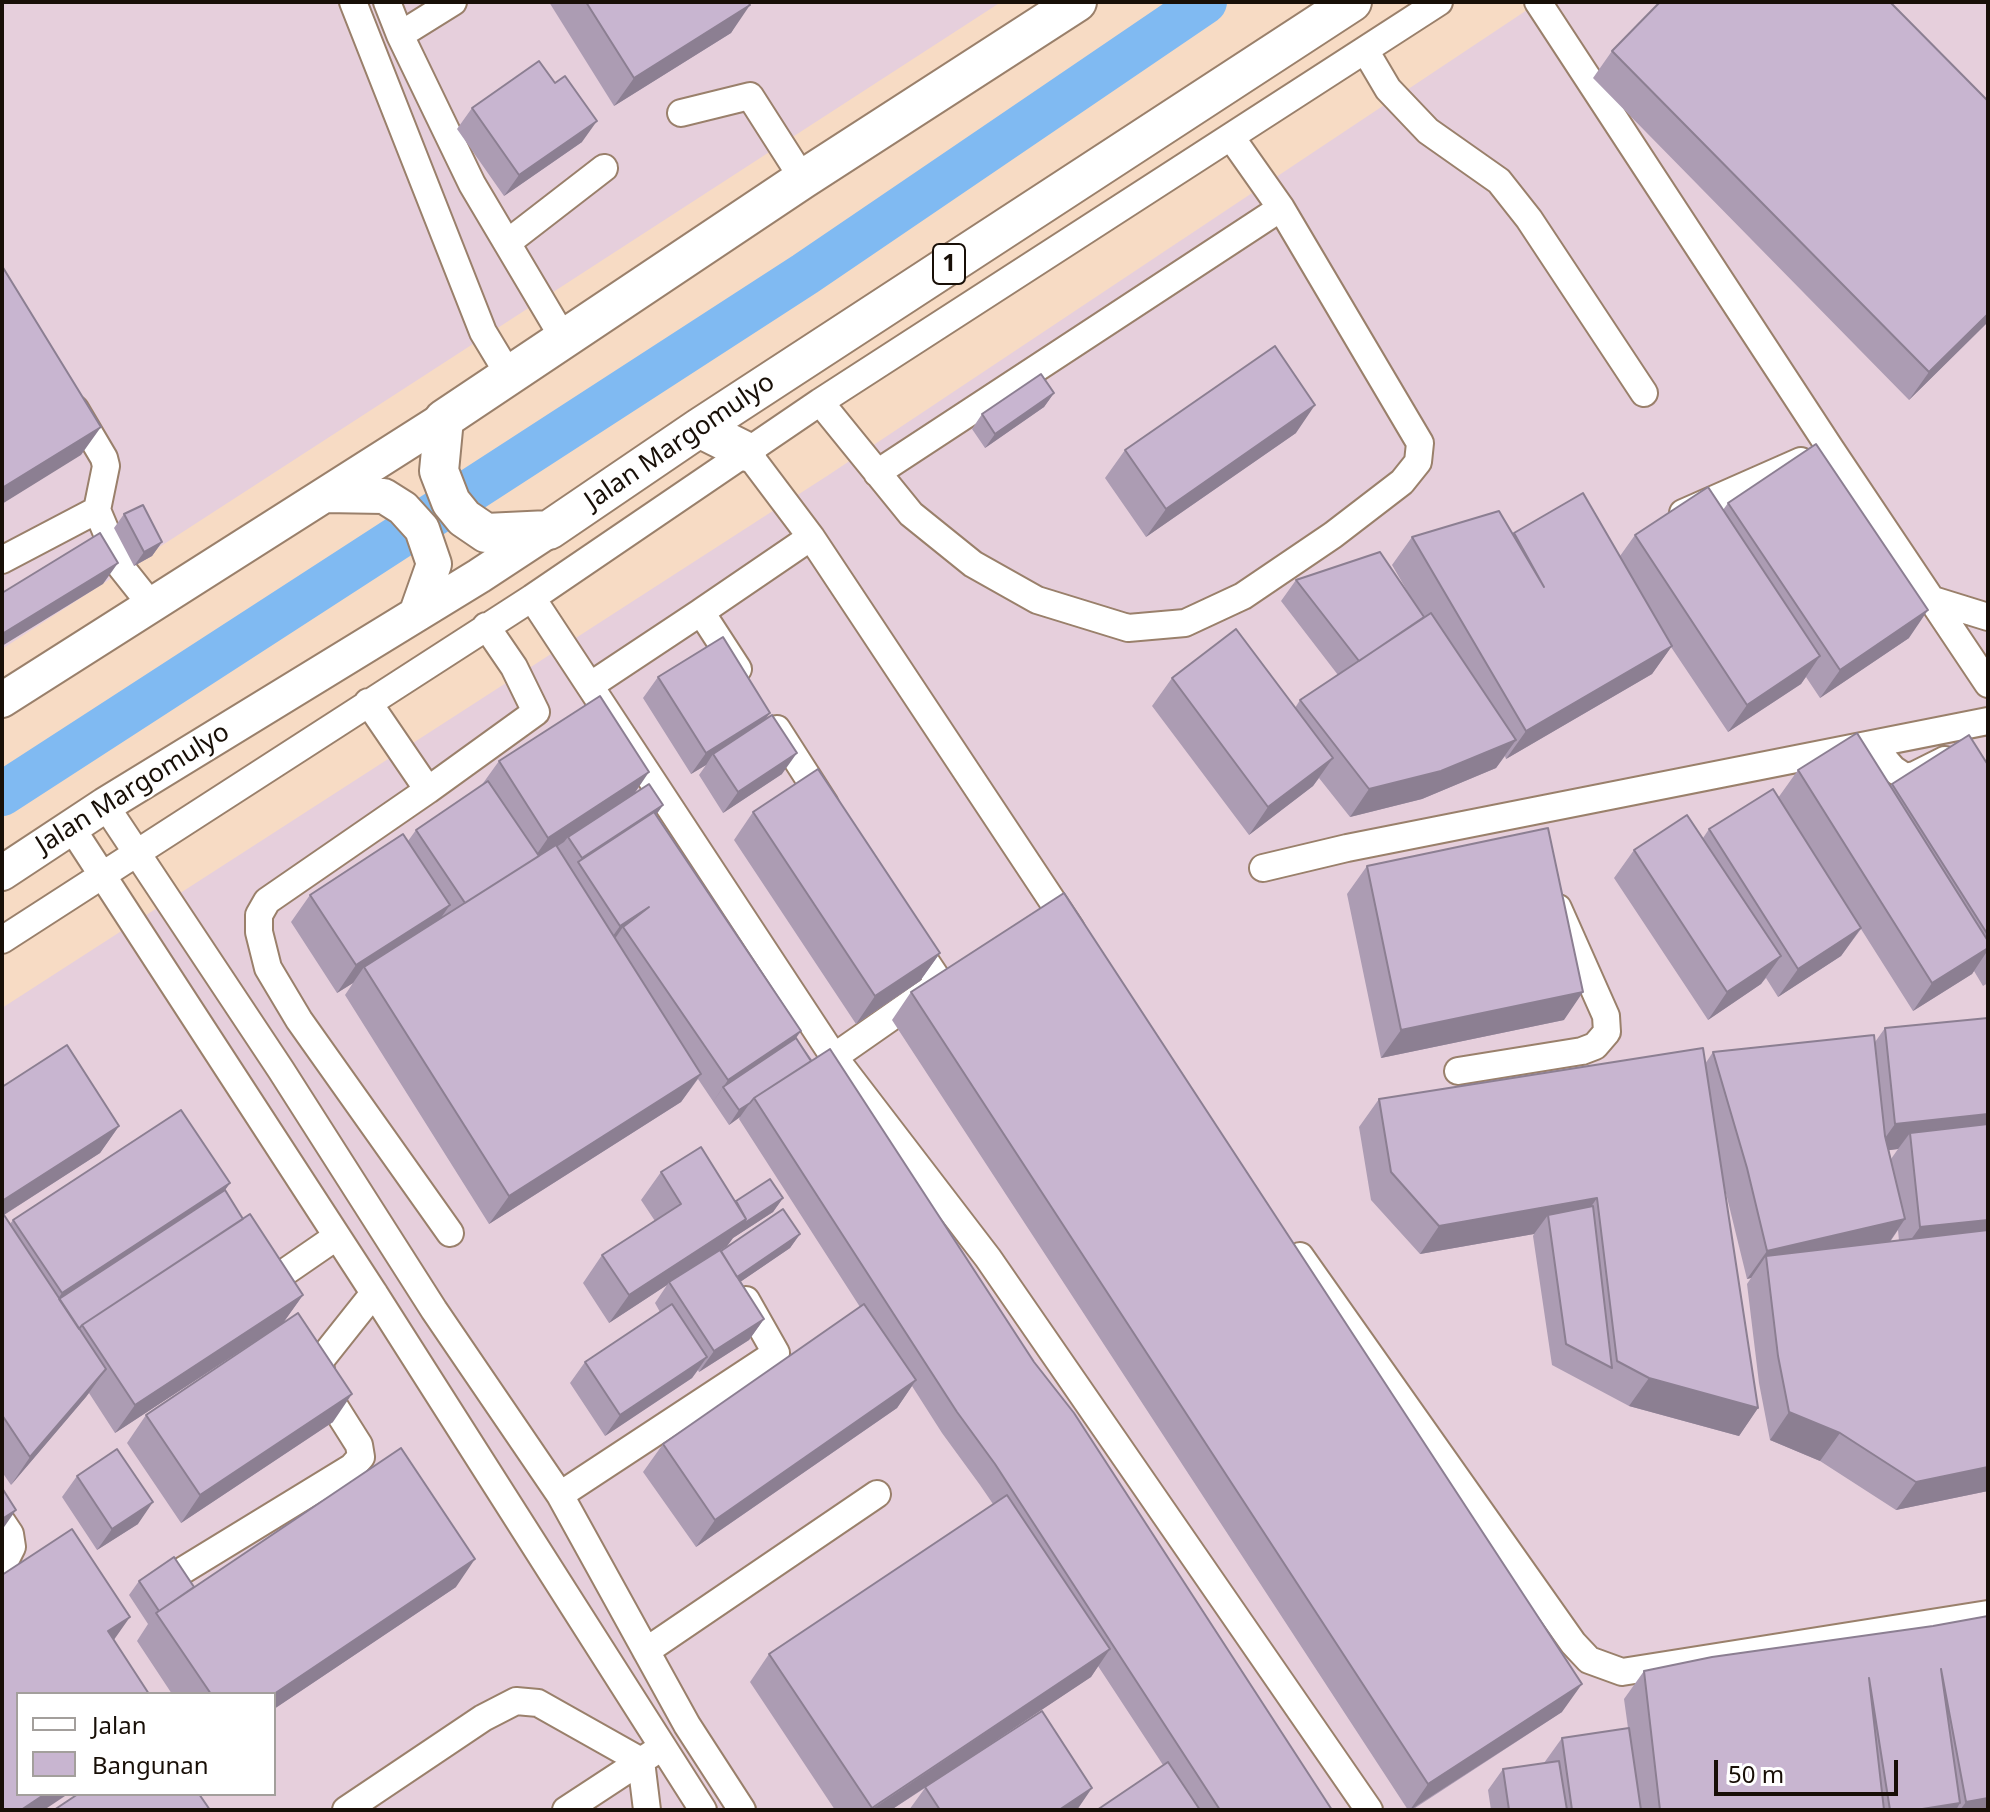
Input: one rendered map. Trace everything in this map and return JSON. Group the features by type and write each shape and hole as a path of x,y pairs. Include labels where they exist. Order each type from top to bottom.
{"highway":[{"path":"549,530 486,533 464,518 451,502 439,471 444,419 803,179 1077,2"},
{"name":"Jalan Margomulyo","path":"549,530 699,428 1352,2"},
{"path":"699,428 747,452"}],"main road":[{"path":"2,700 444,419"},
{"path":"325,495 384,496 403,508 422,529 434,564 417,612"},
{"name":"Jalan Margomulyo","path":"2,873 105,805 549,530"}],"lane":[{"path":"353,2 483,332 509,375"},
{"path":"387,2 472,184 564,339"},
{"path":"400,35 453,2"},
{"path":"2,940 532,598 820,402 1439,2"},
{"path":"1538,2 1988,684"},
{"path":"1365,50 1388,89 1428,131 1499,181 1529,219 1644,393"},
{"path":"681,113 750,96 803,179"},
{"path":"820,402 911,514 973,564 1037,600 1128,628 1185,623 1243,596 1333,535 1402,482 1418,462 1420,443 1281,208 1231,137"},
{"path":"507,243 604,168"},
{"path":"877,473 1281,208"},
{"path":"65,393 104,458 106,466 97,510 121,567 152,606"},
{"path":"1654,526 1830,448"},
{"path":"747,452 811,537 1084,949"},
{"path":"2,560 97,510"},
{"path":"591,685 811,537"},
{"path":"532,598 834,1057 988,1258 1369,1810"},
{"path":"1933,600 1988,617"},
{"path":"701,612 838,824"},
{"path":"450,1233 341,1080 268,968 259,932 259,915 267,901 536,712 514,667 486,626"},
{"path":"368,702 428,790"},
{"path":"1263,868 1347,848 1988,721"},
{"path":"1872,745 1893,769 1905,777 1945,760 1955,762 1965,768 1988,801"},
{"path":"105,805 304,1106 434,1310 560,1495 687,1725 742,1810"},
{"path":"71,827 374,1293 651,1754 703,1810"},
{"path":"1347,848 1360,875"},
{"path":"1549,887 1606,1016 1607,1032 1595,1046 1582,1051 1454,1081 1561,1079"},
{"path":"834,1057 940,983 897,917"},
{"path":"304,1106 341,1080"},
{"path":"1283,1231 1573,1643 1589,1660 1622,1672 1988,1614"},
{"path":"248,1241 275,1279 336,1237"},
{"path":"177,1574 352,1467 361,1457 359,1445 323,1388 320,1361 374,1293"},
{"path":"560,1495 776,1353 746,1300"},
{"path":"646,1651 877,1494"},
{"path":"2,1522 10,1534 12,1547 2,1567"},
{"path":"346,1810 483,1718 516,1701 538,1703 651,1754"},
{"path":"566,1810 651,1754 687,1725"},
{"path":"647,1810 651,1754"}],"shaded area":[{"path":"2,2 1001,2 2,649"},
{"path":"1539,2 1988,2 1988,1810 2,1810 2,1008 827,476"}],"building":[{"path":"586,2 748,2 750,5 634,78"},
{"path":"1660,2 1890,2 1988,101 1988,314 1929,372 1612,51"},
{"path":"539,61 555,83 565,76 597,121 519,175 472,108"},
{"path":"2,266 101,427 2,488"},
{"path":"1275,346 1315,405 1166,509 1125,450"},
{"path":"1041,374 1054,393 995,434 982,414"},
{"path":"1816,444 1928,610 1840,670 1728,503"},
{"path":"1708,487 1820,656 1747,705 1635,535"},
{"path":"1583,493 1672,646 1526,731 1412,537 1499,511 1544,587 1514,533"},
{"path":"143,505 162,542 144,552 124,514"},
{"path":"100,533 118,563 2,634 2,593"},
{"path":"1380,552 1424,617 1359,661 1296,580"},
{"path":"1431,613 1516,740 1441,771 1369,789 1300,700"},
{"path":"1236,629 1333,758 1268,807 1172,678"},
{"path":"723,637 770,713 706,753 658,677"},
{"path":"600,696 649,772 548,838 499,761"},
{"path":"772,715 797,753 738,792 713,754"},
{"path":"1857,733 1988,941 1988,948 1932,983 1798,770"},
{"path":"1969,735 1988,765 1988,935 1892,784"},
{"path":"818,769 940,953 875,996 753,812"},
{"path":"488,781 539,856 465,903 416,830"},
{"path":"649,784 663,805 582,858 568,837"},
{"path":"1773,789 1861,928 1798,969 1709,829"},
{"path":"654,812 801,1031 728,1080 623,927 649,907 620,926 578,862"},
{"path":"1687,815 1781,956 1727,992 1634,850"},
{"path":"1548,828 1583,992 1401,1030 1367,866"},
{"path":"403,834 450,905 356,965 310,895"},
{"path":"556,845 701,1074 509,1196 364,967"},
{"path":"1064,893 1582,1684 1428,1784 911,992"},
{"path":"1988,1018 1988,1114 1895,1124 1885,1028"},
{"path":"1874,1035 1885,1136 1905,1219 1767,1251 1747,1168 1713,1052"},
{"path":"796,1038 811,1061 739,1110 723,1087"},
{"path":"67,1045 119,1126 2,1201 2,1087"},
{"path":"1703,1048 1758,1408 1649,1378 1617,1361 1597,1198 1439,1226 1391,1172 1379,1099"},
{"path":"830,1049 1034,1362 1074,1413 1332,1810 1220,1810 995,1464 957,1412 754,1098"},
{"path":"181,1110 230,1183 62,1293 13,1220"},
{"path":"1988,1124 1988,1220 1920,1227 1910,1133"},
{"path":"701,1147 746,1219 629,1295 602,1255 681,1204 661,1172"},
{"path":"770,1179 783,1198 743,1224 746,1219 736,1201"},
{"path":"225,1190 243,1219 79,1329 59,1299"},
{"path":"1593,1206 1612,1368 1566,1344 1548,1215"},
{"path":"783,1209 800,1234 737,1277 721,1251"},
{"path":"2,1212 106,1369 30,1457 2,1415"},
{"path":"250,1214 303,1295 135,1405 82,1325"},
{"path":"1988,1230 1988,1467 1916,1482 1840,1433 1789,1412 1778,1356 1766,1256"},
{"path":"720,1250 764,1319 714,1351 669,1282"},
{"path":"672,1304 707,1357 620,1415 585,1362"},
{"path":"864,1304 916,1380 715,1520 663,1444"},
{"path":"298,1313 352,1394 200,1495 146,1415"},
{"path":"401,1448 475,1559 276,1693 210,1692 156,1613"},
{"path":"117,1449 153,1502 112,1529 77,1476"},
{"path":"2,1488 16,1510 2,1519"},
{"path":"1007,1495 1110,1649 872,1808 769,1654"},
{"path":"72,1529 130,1617 108,1631 148,1692 16,1692 16,1796 42,1796 21,1810 2,1810 2,1575"},
{"path":"174,1557 194,1587 159,1611 139,1581"},
{"path":"1988,1616 1988,1798 1966,1802 1941,1669 1960,1803 1916,1810 1890,1810 1869,1678 1884,1810 1660,1810 1644,1671 1712,1657"},
{"path":"1042,1711 1092,1788 1059,1810 940,1810 925,1787"},
{"path":"1629,1728 1641,1810 1572,1810 1562,1738"},
{"path":"1559,1761 1567,1810 1509,1810 1503,1769"},
{"path":"1168,1762 1200,1810 1097,1810"},
{"path":"75,1796 200,1796 210,1810 54,1810"}],"waterway":[{"path":"2,794 805,274 1205,2"}]}
